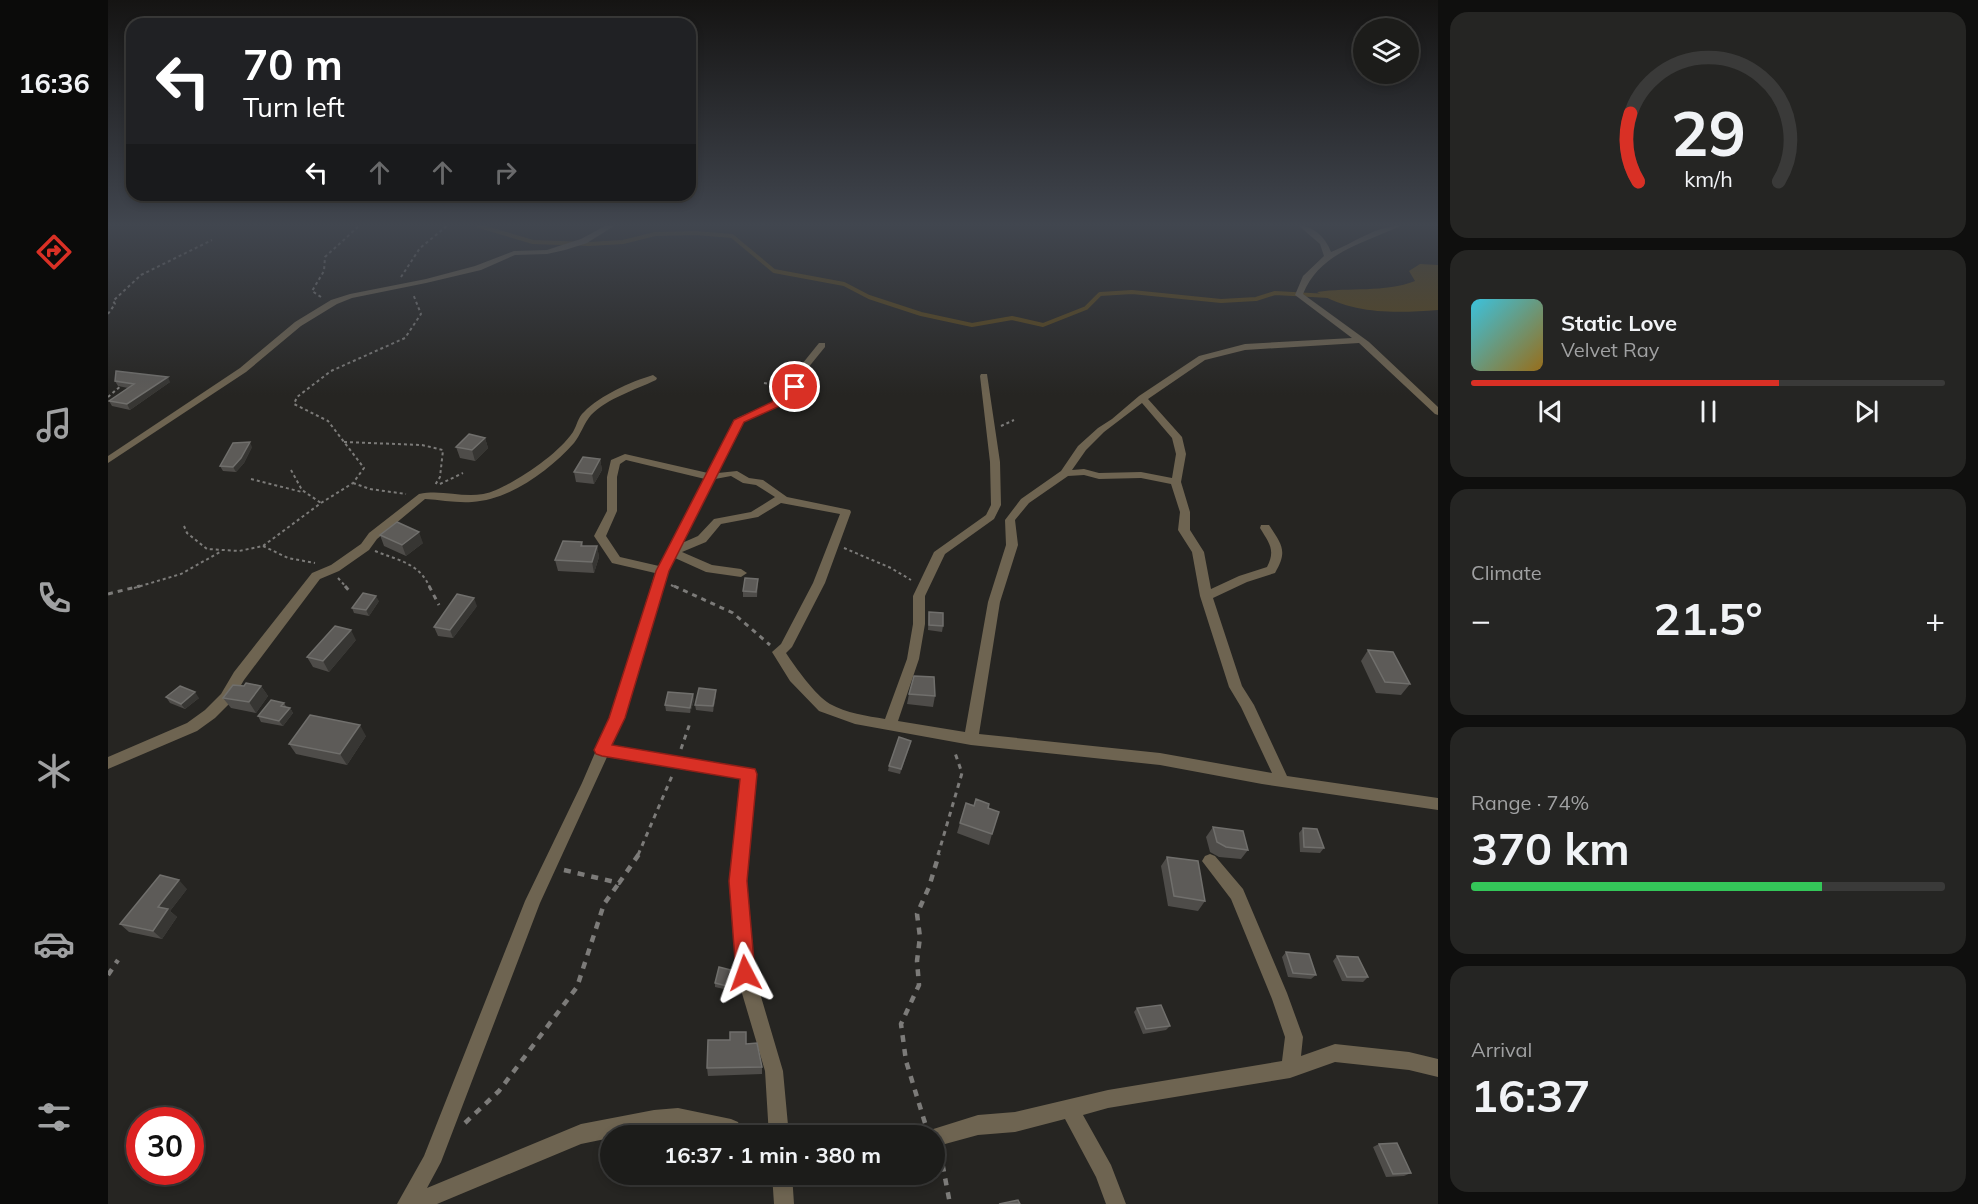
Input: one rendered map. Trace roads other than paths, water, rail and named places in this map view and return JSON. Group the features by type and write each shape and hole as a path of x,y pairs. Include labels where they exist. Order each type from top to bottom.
{"street":[{"path":"108,460 243,370 291,329 334,302 359,294 420,282"},
{"path":"1304,282 1299,295 1361,340 1438,412"},
{"path":"971,739 994,602 1012,545 1010,520 1025,501 1065,473 1090,440 1142,398 1202,358 1245,347 1361,340"},
{"path":"406,1204 431,1162 497,990 549,867 617,718 661,576 672,552 740,420 776,404 784,391 795,387 794,379 822,345"},
{"path":"890,724 913,659 919,624 919,597 923,587 940,552 990,517 996,505 995,462 984,376"},
{"path":"108,762 192,727 203,720 226,698 316,576 327,572 365,547 373,536 423,496 474,500 507,491 525,480 564,446 577,433 586,414 612,396 653,378"},
{"path":"1142,398 1177,437 1181,454 1176,482 1185,512 1184,530 1198,552 1206,596 1236,687 1247,705 1282,780"},
{"path":"661,576 616,560 600,536 612,511 612,477 615,462 626,457 711,477 733,473 747,481 759,482 782,497 754,515 718,520 702,539 672,552"},
{"path":"1065,473 1084,472 1099,476 1141,475 1176,482"},
{"path":"779,499 846,512 819,583 786,647 778,652 795,677 824,707 855,719 971,739 1160,759 1438,804"},
{"path":"1206,596 1243,579 1271,570 1278,557 1276,545 1265,528"},
{"path":"672,552 710,569 741,573"},
{"path":"602,750 749,774 738,881 745,973 774,1071 778,1125"},
{"path":"1210,861 1237,894 1281,999 1294,1037 1290,1069"},
{"path":"945,1131 978,1125 1015,1122 1108,1100 1290,1069 1335,1053 1409,1060 1438,1068"},
{"path":"1069,1108 1104,1172 1116,1204"},
{"path":"628,1125 678,1118 709,1125"},
{"path":"413,1204 581,1134 600,1130"},
{"path":"783,1185 784,1204"}],"waterway":[{"path":"834,282 844,284 869,297 921,314 972,325 1012,318 1043,325 1086,308 1100,294 1132,292 1221,301 1256,299 1275,293 1329,296"}]}
